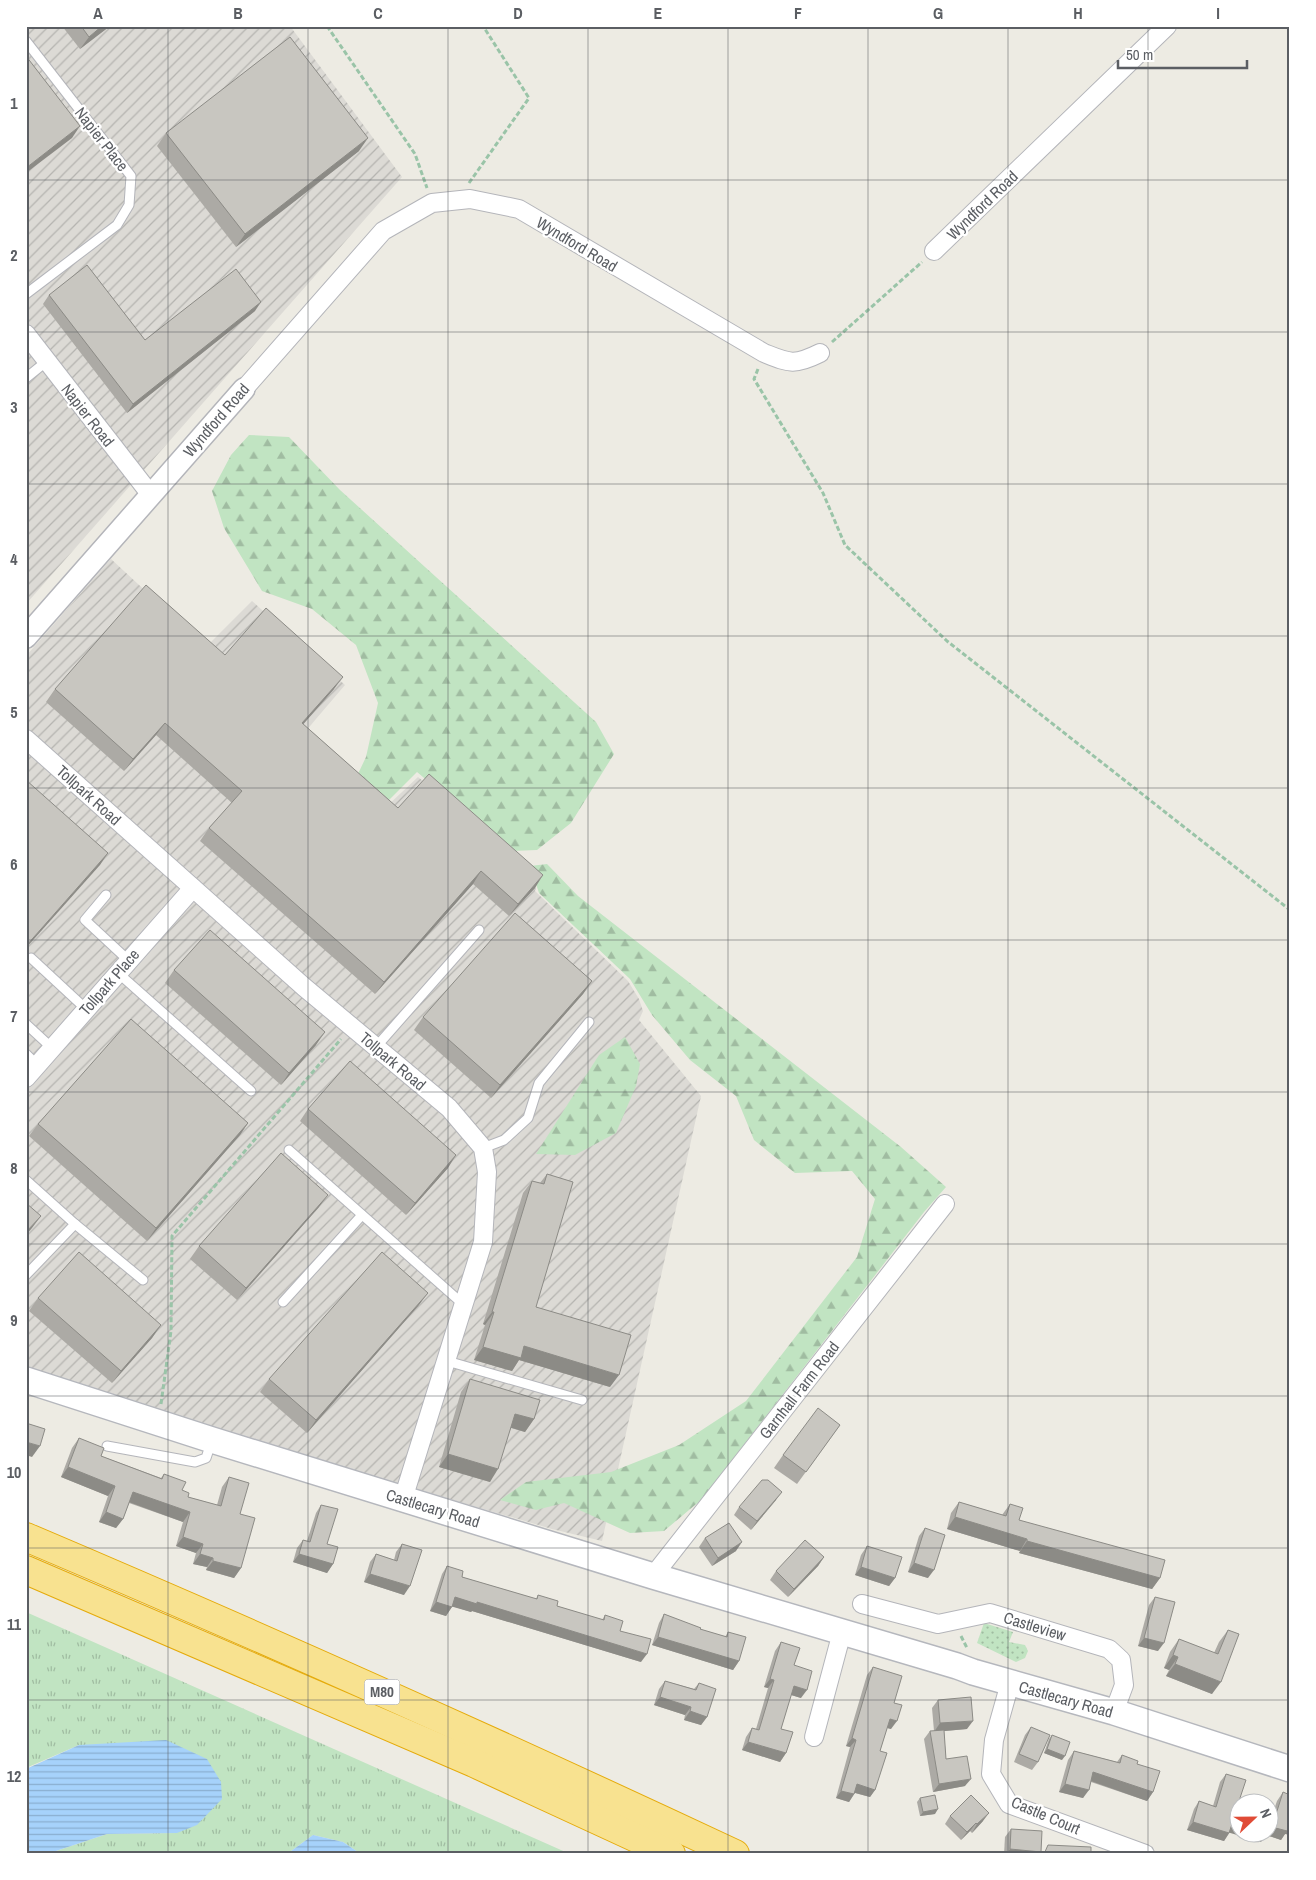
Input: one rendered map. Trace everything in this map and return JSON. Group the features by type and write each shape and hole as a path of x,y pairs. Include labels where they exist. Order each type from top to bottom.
{"highway":[{"name":"M80","path":"26,1537 181,1603 535,1761 734,1854"},
{"name":"M80","path":"26,1570 474,1763 671,1854"}],"main road":[{"name":"Castlecary Road","path":"26,1380 212,1440 653,1576 1010,1683 1114,1712 1290,1769"}],"street":[{"name":"Wyndford Road","path":"934,251 1168,26"},
{"name":"Wyndford Road","path":"26,637 383,231 432,203 470,199 520,210 764,353 788,363 807,360 820,353"},
{"name":"Napier Road","path":"26,334 151,495"},
{"name":"Tollpark Road","path":"26,739 304,987 449,1108 483,1148"},
{"name":"Tollpark Place","path":"30,1066 52,1048 193,888"},
{"path":"403,1499 483,1242 487,1172 483,1148"},
{"name":"Garnhall Farm Road","path":"653,1576 945,1204"},
{"name":"Castleview","path":"862,1604 938,1624 990,1613 1109,1648 1122,1660 1124,1685 1114,1712"},
{"path":"814,1738 842,1632"},
{"name":"Castle Court","path":"1010,1683 994,1740 991,1774 1009,1804 1145,1854"}],"lane":[{"name":"Napier Place","path":"26,41 131,176 129,205 117,225 26,294"},
{"path":"26,378 47,361"},
{"path":"106,895 84,920 123,966 251,1090"},
{"path":"376,1047 480,930"},
{"path":"30,958 86,1009"},
{"path":"483,1148 504,1140 528,1118 539,1083 589,1022"},
{"path":"26,1024 52,1048"},
{"path":"289,1150 464,1305"},
{"path":"26,1180 75,1224 143,1280"},
{"path":"283,1302 362,1215"},
{"path":"26,1275 75,1224"},
{"path":"447,1361 582,1400"},
{"path":"107,1446 195,1462 206,1458 212,1440"}],"path":[{"path":"327,26 415,154 432,203"},
{"path":"458,200 529,98 483,26"},
{"name":"Wyndford Road","path":"820,353 934,251"},
{"path":"764,353 754,379 823,493 845,545 947,641 1290,910"},
{"path":"159,1422 171,1331 172,1236 352,1027"}],"shaded area":[{"path":"26,26 290,26 402,177 26,604"},
{"path":"111,559 206,647 252,601 345,685 304,733 385,808 418,777 529,866 536,888 535,891 628,981 639,999 643,1011 639,1020 701,1096 602,1541 552,1529 265,1445 26,1367 26,656"}],"green space":[{"path":"249,435 289,437 340,490 596,722 614,754 571,823 537,850 511,851 417,772 385,804 357,776 366,757 378,703 356,645 312,609 262,591 224,528 212,491 231,455"},
{"path":"547,864 578,896 901,1147 946,1187 924,1212 701,1500 664,1531 630,1533 564,1503 536,1510 500,1500 526,1482 611,1472 679,1445 746,1401 857,1257 875,1199 852,1171 795,1173 754,1140 736,1096 690,1060 652,1015 630,979 539,893 530,866"},
{"path":"625,1037 640,1064 636,1086 616,1133 575,1155 536,1154 599,1055"},
{"path":"26,1612 570,1854 361,1854 343,1842 313,1835 287,1854 47,1854 107,1834 177,1833 79,1745 26,1768"},
{"path":"984,1623 1013,1632 1009,1642 1025,1645 1028,1651 1025,1658 1016,1662 977,1643"}],"water":[{"path":"166,1740 207,1759 221,1782 222,1799 197,1825 177,1833 107,1834 47,1854 26,1854 26,1769 79,1745"},
{"path":"313,1835 343,1842 361,1854 287,1854"}],"building":[{"path":"81,26 102,26 89,37"},
{"path":"290,37 368,138 245,234 166,133"},
{"path":"26,56 80,126 26,168"},
{"path":"87,265 145,340 236,269 261,302 133,404 49,295"},
{"path":"146,585 225,655 266,608 343,677 302,723 398,808 429,774 543,875 518,904 481,871 384,982 209,828 242,791 165,723 133,759 55,689"},
{"path":"26,780 108,853 26,946"},
{"path":"515,913 592,981 500,1085 423,1017"},
{"path":"210,930 325,1032 289,1073 174,970"},
{"path":"131,1019 248,1123 156,1228 38,1124"},
{"path":"350,1061 456,1155 415,1203 308,1109"},
{"path":"281,1153 328,1195 246,1288 199,1246"},
{"path":"547,1174 573,1182 536,1307 631,1335 619,1375 524,1346 521,1358 483,1347 532,1181 544,1184"},
{"path":"26,1203 41,1216 26,1232"},
{"path":"79,1252 161,1325 121,1371 38,1298"},
{"path":"382,1252 428,1293 316,1420 269,1379"},
{"path":"470,1379 540,1400 534,1419 515,1414 498,1469 448,1454"},
{"path":"818,1408 840,1425 806,1472 783,1455"},
{"path":"26,1423 45,1429 40,1446 26,1442"},
{"path":"79,1438 104,1448 101,1456 162,1479 164,1474 186,1482 182,1490 189,1493 188,1497 221,1506 229,1477 249,1483 240,1514 255,1518 241,1568 213,1561 213,1558 200,1554 203,1544 183,1537 190,1512 133,1492 123,1519 106,1512 115,1486 68,1467"},
{"path":"762,1480 768,1480 782,1492 757,1521 739,1507"},
{"path":"959,1502 1006,1516 1010,1504 1023,1508 1019,1520 1165,1560 1160,1578 1027,1541 1027,1539 955,1517"},
{"path":"321,1505 338,1509 327,1544 338,1547 333,1564 299,1554 303,1540 310,1542"},
{"path":"729,1523 742,1542 718,1558 705,1538"},
{"path":"925,1528 945,1535 934,1570 914,1563"},
{"path":"805,1540 824,1557 794,1589 776,1571"},
{"path":"402,1544 422,1550 410,1586 370,1574 376,1554 397,1561"},
{"path":"867,1546 902,1557 895,1578 861,1567"},
{"path":"447,1566 463,1571 462,1577 537,1599 538,1595 558,1601 557,1606 604,1620 605,1615 623,1621 620,1631 651,1639 647,1654 477,1602 477,1604 455,1597 452,1607 436,1602"},
{"path":"1155,1597 1175,1602 1164,1643 1144,1638"},
{"path":"664,1614 700,1629 727,1637 728,1632 746,1637 739,1661 658,1637"},
{"path":"1228,1630 1239,1634 1221,1682 1175,1664 1178,1657 1173,1655 1179,1639 1218,1654"},
{"path":"781,1642 800,1648 794,1665 812,1671 807,1690 794,1686 781,1729 793,1732 786,1753 748,1742 752,1728 759,1730 774,1680 770,1679"},
{"path":"873,1667 902,1676 894,1703 902,1705 897,1721 890,1719 880,1751 887,1753 875,1790 857,1784 854,1794 841,1791 856,1740 852,1738"},
{"path":"665,1681 696,1690 699,1683 716,1689 707,1717 690,1711 691,1707 660,1697"},
{"path":"971,1697 973,1721 940,1723 938,1700"},
{"path":"1031,1727 1050,1735 1038,1762 1019,1754"},
{"path":"944,1730 946,1759 967,1756 971,1779 939,1784 930,1731"},
{"path":"1052,1735 1070,1742 1065,1756 1047,1749"},
{"path":"1074,1751 1120,1763 1122,1755 1138,1761 1137,1764 1160,1771 1153,1792 1093,1772 1089,1790 1065,1784"},
{"path":"1226,1774 1246,1780 1242,1792 1228,1792 1228,1833 1193,1822 1199,1801 1216,1807"},
{"path":"1283,1792 1290,1795 1290,1825 1287,1831 1278,1829 1278,1808"},
{"path":"935,1795 938,1809 923,1812 920,1798"},
{"path":"971,1795 989,1813 967,1832 950,1816"},
{"path":"1011,1829 1042,1831 1041,1852 1010,1849"},
{"path":"1048,1845 1091,1847 1091,1854 1044,1854"}]}
